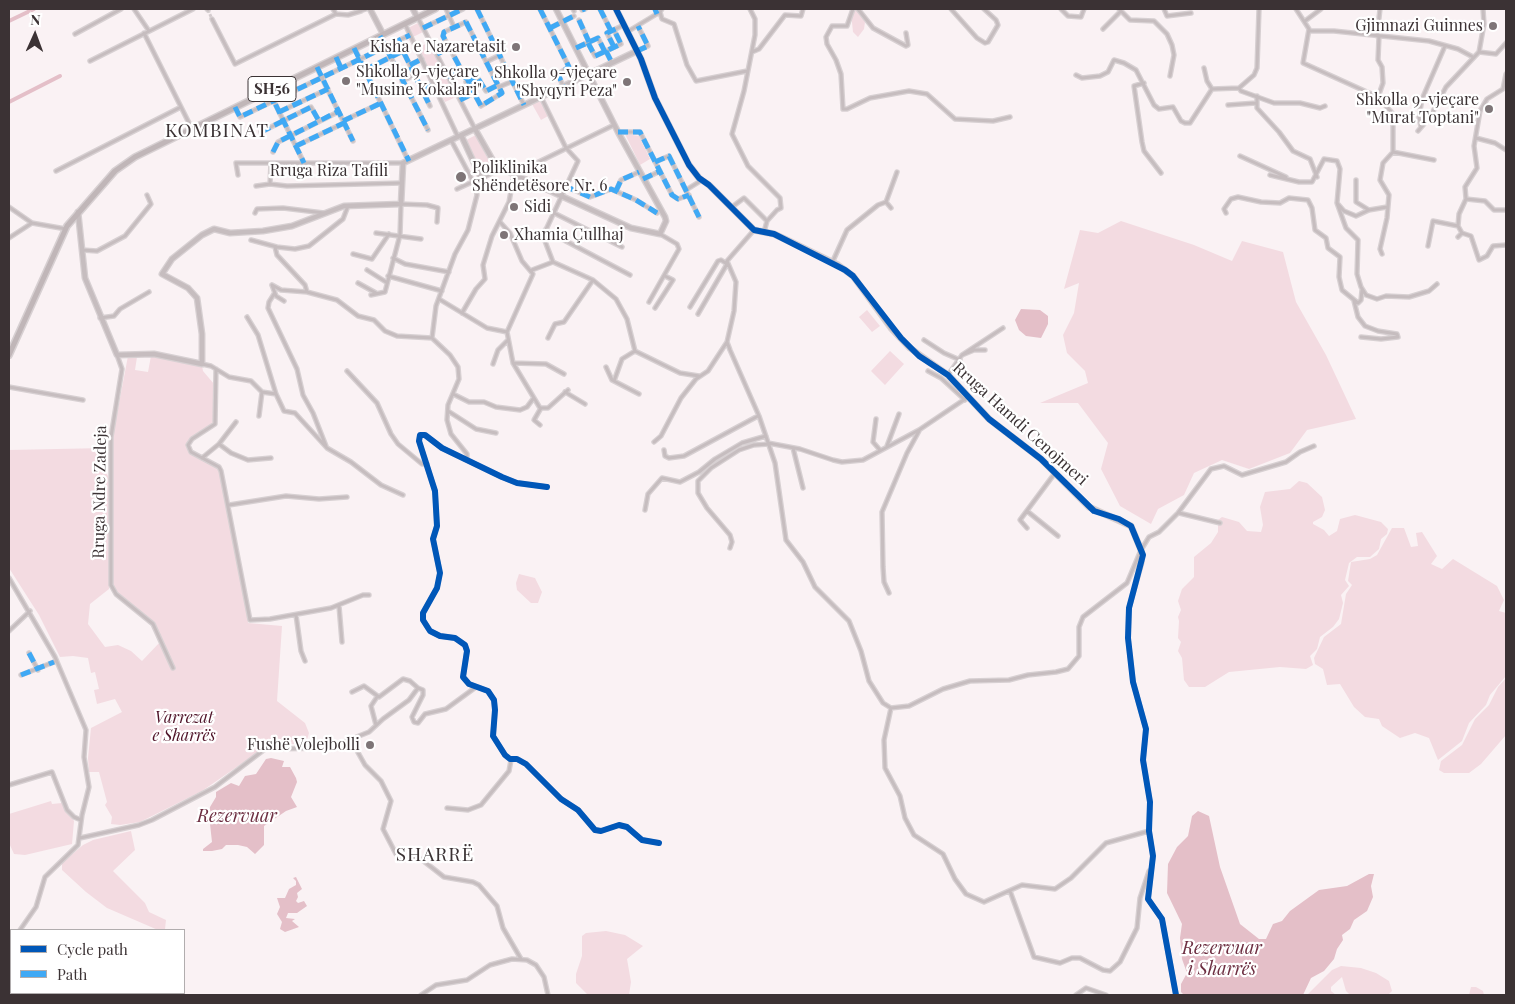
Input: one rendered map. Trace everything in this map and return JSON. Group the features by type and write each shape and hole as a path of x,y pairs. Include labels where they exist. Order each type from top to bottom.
{"main road":[{"name":"SH56","path":"9,355 66,229 103,182 121,166 435,9"}],"street":[{"path":"74,34 122,9"},
{"path":"134,9 149,31"},
{"path":"90,61 193,9"},
{"path":"334,9 336,14"},
{"path":"413,9 493,163 500,168 631,228 660,234 679,248 666,276 649,302"},
{"path":"446,9 454,27"},
{"path":"423,28 463,9"},
{"path":"477,9 524,105"},
{"path":"540,9 569,67 558,74 563,86"},
{"path":"556,9 614,125 666,218 660,234"},
{"path":"579,20 595,56 621,44 600,9"},
{"path":"616,9 637,52 655,98 689,165 754,230 728,260 698,314"},
{"path":"655,9 660,12 662,18 674,24 687,65 696,81 747,71"},
{"path":"750,9 755,19 752,52 732,134 748,166 780,198 781,208 767,221 764,232"},
{"path":"752,52 759,49 784,15 801,16 803,9"},
{"path":"852,9 847,26 832,26 826,38 841,74 843,109 847,109 870,98 909,91 927,94 956,119 993,121 1010,117"},
{"path":"858,9 873,28 906,46 908,45 906,33"},
{"path":"951,9 977,38 986,43 998,25 996,20 984,9"},
{"path":"1061,9 1068,16 1081,17 1084,9"},
{"path":"1164,9 1167,16 1191,13"},
{"path":"1212,90 1239,88 1254,75 1257,68 1259,9"},
{"path":"1296,9 1305,20 1309,32 1303,63 1378,96 1393,114 1393,152 1383,163 1380,174 1380,184 1389,192 1387,218 1380,249 1382,254"},
{"path":"1305,20 1321,9"},
{"path":"1378,96 1383,83 1382,67 1378,60 1380,9"},
{"path":"1479,52 1484,24 1484,9"},
{"path":"212,19 235,64 336,14 348,15 365,10 382,35 390,57 428,130"},
{"path":"1103,29 1120,10 1130,20 1154,21 1166,34 1172,45 1174,54 1170,76"},
{"path":"627,32 660,12"},
{"path":"550,28 574,16"},
{"path":"465,22 467,23 499,86 501,95 481,106 472,94 449,48 443,34 454,27 465,22"},
{"path":"404,24 481,178"},
{"path":"614,47 607,33 624,25"},
{"path":"238,175 236,163 403,163 409,161 648,46 638,26"},
{"path":"1309,32 1334,31 1429,41 1473,56"},
{"path":"144,33 192,129"},
{"path":"235,108 240,117 410,34"},
{"path":"576,48 598,38 612,63"},
{"path":"1418,131 1430,117 1446,87 1473,56 1479,52 1496,54 1506,43"},
{"path":"1421,127 1419,117 1422,99 1445,46"},
{"path":"354,48 409,161"},
{"path":"437,54 449,48"},
{"path":"365,70 403,51 430,106"},
{"path":"486,62 500,55"},
{"path":"336,58 341,68"},
{"path":"410,65 422,59"},
{"path":"1076,75 1082,78 1100,76 1108,72 1113,61 1116,60 1136,70 1154,105 1159,109 1173,107 1181,121 1185,123 1190,123 1195,117 1212,90"},
{"path":"317,67 353,141"},
{"path":"1204,68 1206,81 1212,90"},
{"path":"448,77 461,71"},
{"path":"1506,74 1503,89 1487,99 1480,111 1474,146 1477,168 1467,182 1466,199 1459,214 1458,226 1462,233 1471,236 1479,260 1487,256 1493,246 1506,245"},
{"path":"402,80 414,75"},
{"path":"466,82 477,77 486,91 513,81"},
{"path":"293,79 298,89"},
{"path":"1144,83 1134,86 1142,142 1144,151 1160,173"},
{"path":"422,90 434,85"},
{"path":"1239,88 1241,91 1274,103 1300,103 1320,108 1325,106"},
{"path":"279,112 328,89"},
{"path":"269,91 304,163"},
{"path":"460,100 472,94"},
{"path":"1257,96 1257,108 1293,151 1310,159 1317,177"},
{"path":"541,97 566,148 578,161 542,238 551,252 553,262"},
{"path":"1228,105 1256,102"},
{"path":"296,146 381,103"},
{"path":"56,171 181,107"},
{"path":"261,132 311,107 318,121"},
{"path":"273,152 276,144 290,135 338,112"},
{"path":"514,174 614,125"},
{"path":"618,132 640,132 674,198 689,195"},
{"path":"1476,138 1495,143 1506,150"},
{"path":"432,338 439,299 458,247 468,230 476,201 477,190 451,140"},
{"path":"1393,152 1434,160"},
{"path":"655,162 669,156 699,216"},
{"path":"1240,156 1288,179"},
{"path":"1226,214 1224,209 1232,199 1238,197 1261,202 1280,202 1289,198 1308,200 1312,208 1315,230 1326,238 1328,248 1340,257 1339,277 1342,290 1354,300 1360,302 1362,290 1357,274 1358,240 1346,228 1337,203 1340,169 1337,161 1324,159 1317,177 1308,183 1270,175"},
{"path":"270,184 271,163"},
{"path":"371,295 385,292 386,282 400,235 403,163"},
{"path":"457,189 500,168"},
{"path":"616,191 621,180 639,172"},
{"path":"643,179 660,172"},
{"path":"832,263 848,230 878,205 886,202 897,172"},
{"path":"462,313 476,289 485,279 483,265 492,236 510,202 514,174"},
{"path":"686,190 702,180"},
{"path":"1356,180 1356,202 1369,210"},
{"name":"Rruga Riza Tafili","path":"256,186 270,184 287,186 402,184"},
{"path":"567,187 590,197 611,189 657,213"},
{"path":"82,250 97,251 125,236 150,204 147,195"},
{"path":"732,207 744,198 767,221"},
{"path":"1466,199 1485,202 1494,210 1506,210"},
{"path":"886,202 891,208"},
{"path":"1337,203 1352,216 1369,210 1387,207"},
{"path":"202,364 204,352 198,302 192,291 162,274 168,263 211,230 230,232 264,231 298,224 324,213 348,206 401,204 428,205 438,208 438,222"},
{"path":"251,240 295,249 310,246 343,219 348,206"},
{"path":"9,207 32,223 66,229"},
{"path":"255,212 257,209 283,208 324,213"},
{"name":"Rruga Ndre Zadeja","path":"78,212 85,278 122,369 111,437 111,584 116,594 153,624 173,668"},
{"path":"554,213 622,247"},
{"path":"1428,246 1433,221 1458,226"},
{"path":"500,222 510,233 522,261 532,270 532,280 507,332 513,363 533,399 541,408 548,408 566,391 585,404"},
{"path":"9,238 32,223"},
{"path":"546,230 630,275"},
{"name":"Rruga Hamdi Cenojmeri","path":"754,230 789,241 853,276 890,328 910,348 948,375 967,399 988,418 1025,446 1094,511 1119,519 1131,526 1141,550"},
{"path":"376,233 421,239"},
{"path":"1458,237 1462,233"},
{"path":"353,254 372,259 389,234"},
{"path":"275,246 278,255 305,285 307,292"},
{"path":"393,258 405,264 449,272"},
{"path":"654,442 661,436 681,398 700,376 708,371 727,342 734,310 736,282 727,264 721,260 718,261 690,308"},
{"path":"532,270 553,262 593,280 611,294 621,306 629,325 635,351"},
{"path":"367,270 386,282"},
{"path":"388,276 442,291"},
{"path":"655,308 673,280 666,276"},
{"path":"548,338 553,326 564,322 593,280"},
{"path":"358,283 379,294"},
{"path":"1362,290 1369,296 1377,299 1386,296 1404,297 1429,291 1437,284"},
{"path":"284,301 274,294 271,287 273,285 282,290 307,292 337,300 358,316 374,320 391,334 432,338 456,362 459,379 447,410 448,426 467,454 467,458"},
{"path":"100,318 114,316 120,309 149,292"},
{"path":"274,294 268,308 296,369 303,396 313,413 326,446"},
{"path":"439,299 487,328 507,332"},
{"path":"1354,300 1358,316 1365,326 1398,336 1388,338 1362,337"},
{"path":"247,317 258,335 276,394 284,411 295,413 321,443 381,485 403,495"},
{"path":"948,375 962,355 1003,328"},
{"path":"494,364 498,350 508,340"},
{"path":"924,340 944,353 960,360"},
{"path":"727,342 769,444 781,496 786,540 803,562 815,587 849,621 861,651 869,681 883,703 891,708 909,706 943,689 970,681 1009,680 1068,669 1079,656 1079,627 1083,617 1127,583 1141,550 1149,537 1159,532 1178,514 1206,474 1216,466 1224,466 1242,475 1286,462 1300,452 1314,446"},
{"path":"962,355 985,350"},
{"path":"635,351 680,373 700,376"},
{"path":"614,381 622,359 635,351"},
{"path":"117,355 154,354 202,364 216,369 229,377 251,381 262,392 276,394"},
{"path":"513,363 542,363 564,374"},
{"path":"606,367 614,381 639,394"},
{"path":"216,369 215,424 192,439 188,445 191,452 220,468 229,505 250,620 296,615 339,606 363,595 369,595"},
{"path":"347,371 377,403 391,434 398,444 422,464 427,464"},
{"path":"730,548 732,542 730,535 707,508 698,493 698,481 711,468 740,450 754,445 769,444 793,448 842,462 863,460 919,430 967,399 941,378 928,371"},
{"path":"9,387 83,400"},
{"path":"259,416 262,392"},
{"path":"454,394 469,402 484,402 496,407 520,410 527,407 533,399"},
{"path":"540,426 534,420 541,408"},
{"path":"447,410 476,429 496,433"},
{"path":"886,446 898,414"},
{"path":"664,450 665,456 669,458 684,456 759,416"},
{"path":"876,419 873,442 880,450"},
{"path":"202,458 219,444 236,422"},
{"path":"889,593 884,582 882,512 919,430"},
{"path":"547,487 517,483 467,458 442,448 421,434 419,441 435,492 436,526 433,539 440,573 437,588 423,612 422,620 428,629 434,633 462,641 467,651 464,677 469,684 485,689 494,700 496,710 492,732 494,741 512,760 520,760 526,764 561,799 578,810 595,830 623,825 642,840 659,843"},
{"path":"645,510 648,494 662,478 678,483 699,472 715,459 742,443 766,436"},
{"path":"219,444 230,453 248,460 271,458"},
{"path":"793,448 803,488"},
{"path":"1027,528 1020,520 1055,473"},
{"path":"229,505 286,496 325,499 345,495 347,497"},
{"path":"1026,511 1058,536"},
{"path":"1178,514 1189,514 1220,523"},
{"path":"1141,550 1142,562 1129,608 1128,638 1133,682 1146,729 1143,760 1150,802 1149,831 1152,846 1148,898 1162,919 1176,995"},
{"path":"9,578 57,660 86,730 84,757 89,791 81,820 80,838 75,848 45,877 36,907 21,929"},
{"path":"339,606 342,642"},
{"path":"9,632 30,611"},
{"path":"296,615 301,651 305,661"},
{"path":"29,653 38,670"},
{"path":"21,675 38,670 54,662"},
{"path":"376,725 371,706 377,697 401,680 408,680 422,690 423,695 412,716 414,722 418,723 425,714 446,709 476,687"},
{"path":"352,692 364,686 377,697"},
{"path":"80,838 139,825 152,820 215,787 265,749 330,748 372,731 376,725 409,700 418,688"},
{"path":"891,708 884,740 885,768 897,788 905,818 914,835 943,854 955,879 966,894 984,902 1022,885 1055,889 1071,878 1106,843 1149,831"},
{"path":"351,740 365,765 381,781 391,801 383,828 396,854 402,858 421,859 444,877 473,882 479,886 497,906 503,928 521,959"},
{"path":"448,808 468,810 481,805 509,771 512,760"},
{"path":"9,785 52,772 67,810 74,817 81,820"},
{"path":"1010,891 1034,957 1060,963 1072,958 1080,958 1103,970 1110,971 1120,962 1137,928 1140,898 1152,863"},
{"path":"421,995 436,984 473,978 498,962 521,959 527,960 540,970 548,995"},
{"path":"1076,995 1086,988 1106,995"}],"green space":[{"path":"854,9 863,15 865,22 864,29 858,37 853,32 851,13"},
{"path":"420,22 425,31 411,38 406,29"},
{"path":"429,42 456,97 445,102 418,48"},
{"path":"540,100 548,116 541,120 532,104"},
{"path":"625,134 639,136 650,159 640,165"},
{"path":"476,135 493,169 483,176 466,140"},
{"path":"1121,221 1194,245 1232,261 1242,241 1283,252 1296,302 1326,355 1356,419 1307,430 1290,453 1249,469 1222,460 1194,473 1184,495 1158,509 1151,524 1120,506 1101,469 1108,443 1078,403 1040,403 1088,383 1085,371 1067,353 1063,335 1074,313 1079,283 1064,289 1080,230 1098,233"},
{"path":"867,310 880,326 872,332 859,317"},
{"path":"890,351 904,364 885,385 871,371"},
{"name":"Varrezat e Sharrës","path":"128,356 137,357 135,370 148,372 151,356 202,366 203,371 214,384 214,424 190,438 186,447 192,455 219,469 248,613 248,623 282,626 277,701 305,723 309,733 306,744 270,744 202,791 140,822 120,825 111,824 112,817 105,805 107,802 99,772 89,772 88,758 91,728 122,712 115,699 97,704 94,690 99,689 95,672 91,673 88,658 60,657 39,615 9,568 9,450 105,448 103,457 98,458 100,468 104,468 109,478 109,589 90,604 88,624 105,647 118,645 131,651 142,661 160,642 170,665 172,664 155,623 116,592 113,585 113,435"},
{"path":"1299,481 1307,483 1322,497 1325,510 1322,517 1313,522 1313,524 1324,530 1329,536 1337,531 1340,519 1355,515 1381,522 1388,529 1387,534 1381,539 1379,549 1370,557 1357,557 1349,563 1345,580 1349,586 1341,595 1343,603 1339,619 1333,627 1320,637 1317,649 1310,656 1313,665 1306,669 1280,667 1229,672 1205,687 1189,687 1184,680 1182,658 1178,651 1181,642 1178,638 1178,617 1181,610 1178,601 1182,589 1194,577 1194,557 1211,543 1218,532 1218,520 1222,517 1239,522 1247,531 1261,532 1263,525 1260,507 1265,492 1290,489"},
{"path":"1392,528 1404,528 1411,547 1418,546 1416,533 1422,532 1437,556 1431,564 1442,569 1453,559 1497,586 1504,600 1499,611 1506,613 1506,676 1490,695 1486,705 1469,723 1462,741 1438,760 1429,738 1415,733 1400,738 1382,726 1379,719 1365,717 1354,707 1340,684 1327,685 1323,669 1315,664 1314,658 1324,637 1341,624 1346,594 1352,585 1348,581 1351,562 1370,559 1377,555"},
{"path":"519,574 535,578 542,592 538,603 531,603 517,590 516,583"},
{"path":"1506,678 1506,735 1481,764 1469,773 1444,773 1439,770 1441,761 1462,745 1475,719 1489,705 1498,687"},
{"path":"51,801 52,804 62,803 74,821 72,844 25,855 14,854 9,843 9,814"},
{"path":"131,831 135,850 113,871 145,903 149,912 166,920 165,929 156,929 107,908 62,870 62,863 83,845 93,840"},
{"path":"606,931 625,935 643,946 627,959 631,982 629,995 588,995 576,983 576,974 582,956 582,936 586,933"},
{"path":"1341,966 1361,968 1376,973 1389,981 1392,991 1388,995 1350,995 1346,991 1342,977 1331,987 1331,991 1336,995 1307,995 1332,970"},
{"path":"1471,987 1476,987 1483,991 1484,995 1469,995"}],"water":[{"path":"1021,309 1040,310 1048,316 1048,324 1041,338 1026,336 1019,330 1015,320"},
{"name":"Rezervuar","path":"271,758 284,761 282,767 290,767 296,778 297,782 291,797 297,807 286,811 264,826 264,845 255,854 247,847 238,845 226,845 222,849 203,851 212,842 209,815 216,792 231,783 239,786 245,776 256,774 266,759"},
{"name":"Rezervuar i Sharrës","path":"1198,811 1209,816 1220,867 1240,924 1259,939 1266,939 1273,924 1282,921 1290,911 1319,890 1347,886 1369,874 1374,874 1371,886 1373,897 1367,911 1354,920 1350,929 1342,935 1343,940 1337,949 1334,959 1324,971 1311,978 1303,995 1184,995 1181,992 1181,984 1187,973 1182,959 1180,938 1182,924 1167,893 1168,864 1177,847 1188,836 1192,816"},
{"path":"296,877 302,889 297,893 296,901 298,903 304,901 307,906 297,913 288,913 286,918 295,919 292,921 299,927 285,932 280,929 282,922 277,914 280,907 277,898 285,898 289,889 296,885 296,881 293,878"}],"waterway":[{"path":"9,21 34,9"},
{"path":"9,102 60,76"}],"tunnel":[{"path":"208,10 212,19"}],"marked path":[{"path":"423,28 463,9"},
{"path":"477,9 524,105"},
{"path":"540,9 569,67 558,74 563,86"},
{"path":"600,9 611,31"},
{"path":"655,9 657,14"},
{"path":"550,28 574,16"},
{"path":"579,20 589,42"},
{"path":"466,22 502,93 481,106 443,36 444,32 466,22"},
{"path":"637,51 648,46 638,26"},
{"path":"614,47 607,33 620,27"},
{"path":"588,43 595,56 621,44 614,30"},
{"path":"235,107 240,117 410,35"},
{"path":"380,36 428,130"},
{"path":"576,48 598,38 605,52"},
{"path":"354,48 409,161"},
{"path":"437,54 449,48"},
{"path":"365,70 403,51 430,106"},
{"path":"606,51 612,63"},
{"path":"336,57 341,68"},
{"path":"410,65 422,59"},
{"path":"317,67 353,141"},
{"path":"448,77 461,71"},
{"path":"466,82 477,77 486,91 498,85"},
{"path":"422,90 434,85"},
{"path":"279,112 328,89"},
{"path":"269,91 304,163"},
{"path":"460,100 472,94"},
{"path":"343,121 381,103"},
{"path":"261,132 311,107 319,121"},
{"path":"273,152 278,142 339,111"},
{"path":"296,146 344,123"},
{"path":"618,132 640,132 672,195 678,199 689,195"},
{"path":"655,162 669,156 699,217"},
{"path":"643,179 660,171"},
{"path":"616,191 621,180 639,172"},
{"path":"567,187 590,197 611,189 636,200 657,213"},
{"path":"29,653 38,670"},
{"path":"21,675 54,662"}],"cycle path":[{"path":"616,9 641,59 655,98 689,165 699,178 709,185 754,230 774,234 845,270 853,276 901,338 919,356 948,375 989,419 1041,459 1094,511 1119,519 1131,526 1143,555 1129,608 1128,638 1133,682 1146,729 1143,760 1150,802 1149,831 1153,856 1148,899 1162,919 1176,995"},
{"path":"547,487 517,483 502,477 442,448 425,435 420,435 419,441 435,491 437,526 433,539 440,573 437,588 423,613 423,620 430,631 440,636 455,638 465,645 467,651 463,677 469,684 488,691 494,700 493,736 505,755 510,759 517,759 526,764 561,799 578,810 595,830 601,831 619,825 627,827 642,840 659,843"}],"place":[{"name":"Gjimnazi Guinnes","path":"1493,26"},
{"name":"Kisha e Nazaretasit","path":"516,47"},
{"name":"Shkolla 9-vjeçare \"Musine Kokalari\"","path":"346,81"},
{"name":"Shkolla 9-vjeçare \"Shyqyri Peza\"","path":"627,82"},
{"name":"Shkolla 9-vjeçare \"Murat Toptani\"","path":"1489,109"},
{"name":"Poliklinika Shëndetësore Nr. 6","path":"461,177"},
{"name":"Sidi","path":"514,207"},
{"name":"Xhamia Çullhaj","path":"504,235"},
{"name":"Fushë Volejbolli","path":"370,745"}],"district":[{"name":"KOMBINAT","path":"217,131"},
{"name":"SHARRË","path":"435,855"}]}
